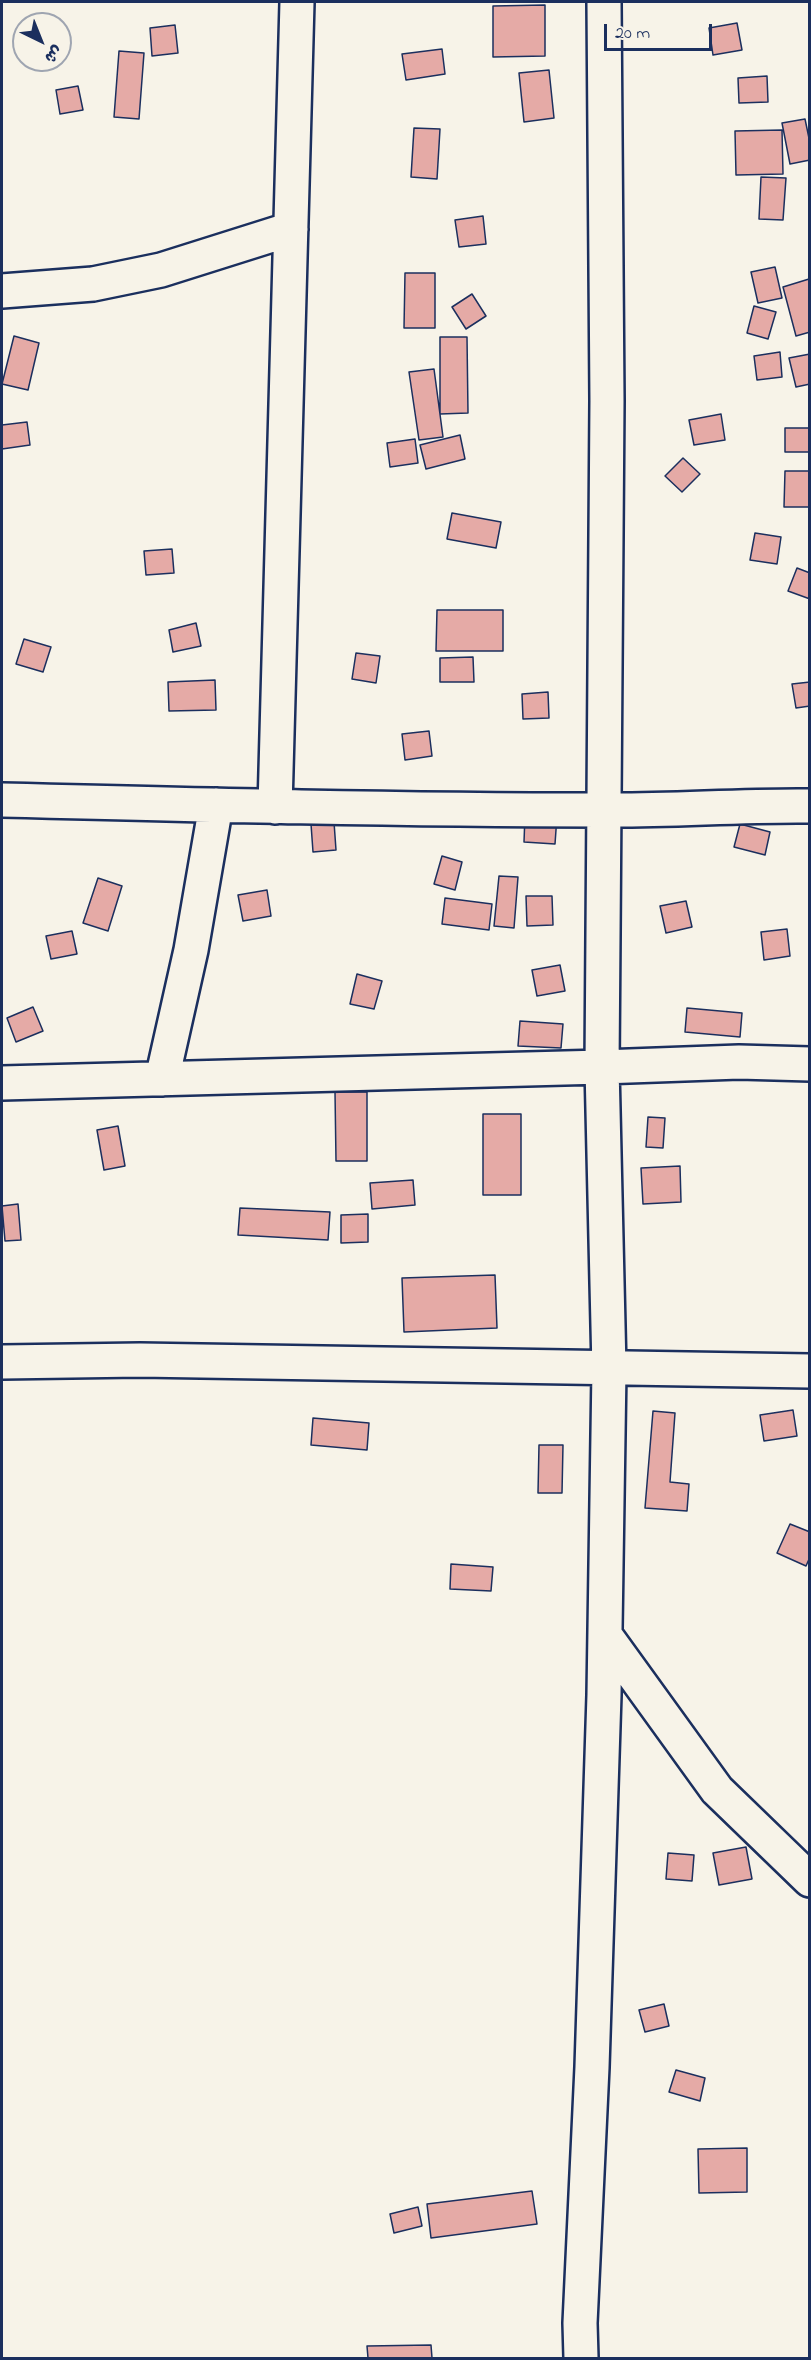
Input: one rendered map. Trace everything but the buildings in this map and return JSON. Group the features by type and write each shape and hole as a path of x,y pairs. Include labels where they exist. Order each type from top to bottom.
{"street":[{"path":"275,807 297,2"},
{"path":"581,2358 580,2323 592,2056 605,1635 609,1369 602,1067 607,401 604,2"},
{"path":"2,291 93,284 161,270 291,229"},
{"path":"2,800 275,807 604,810 749,805 810,806"},
{"path":"162,1079 191,950 216,806"},
{"path":"2,1083 739,1062 810,1064"},
{"path":"2,1362 140,1360 810,1371"},
{"path":"605,1635 717,1790 810,1880"}]}
